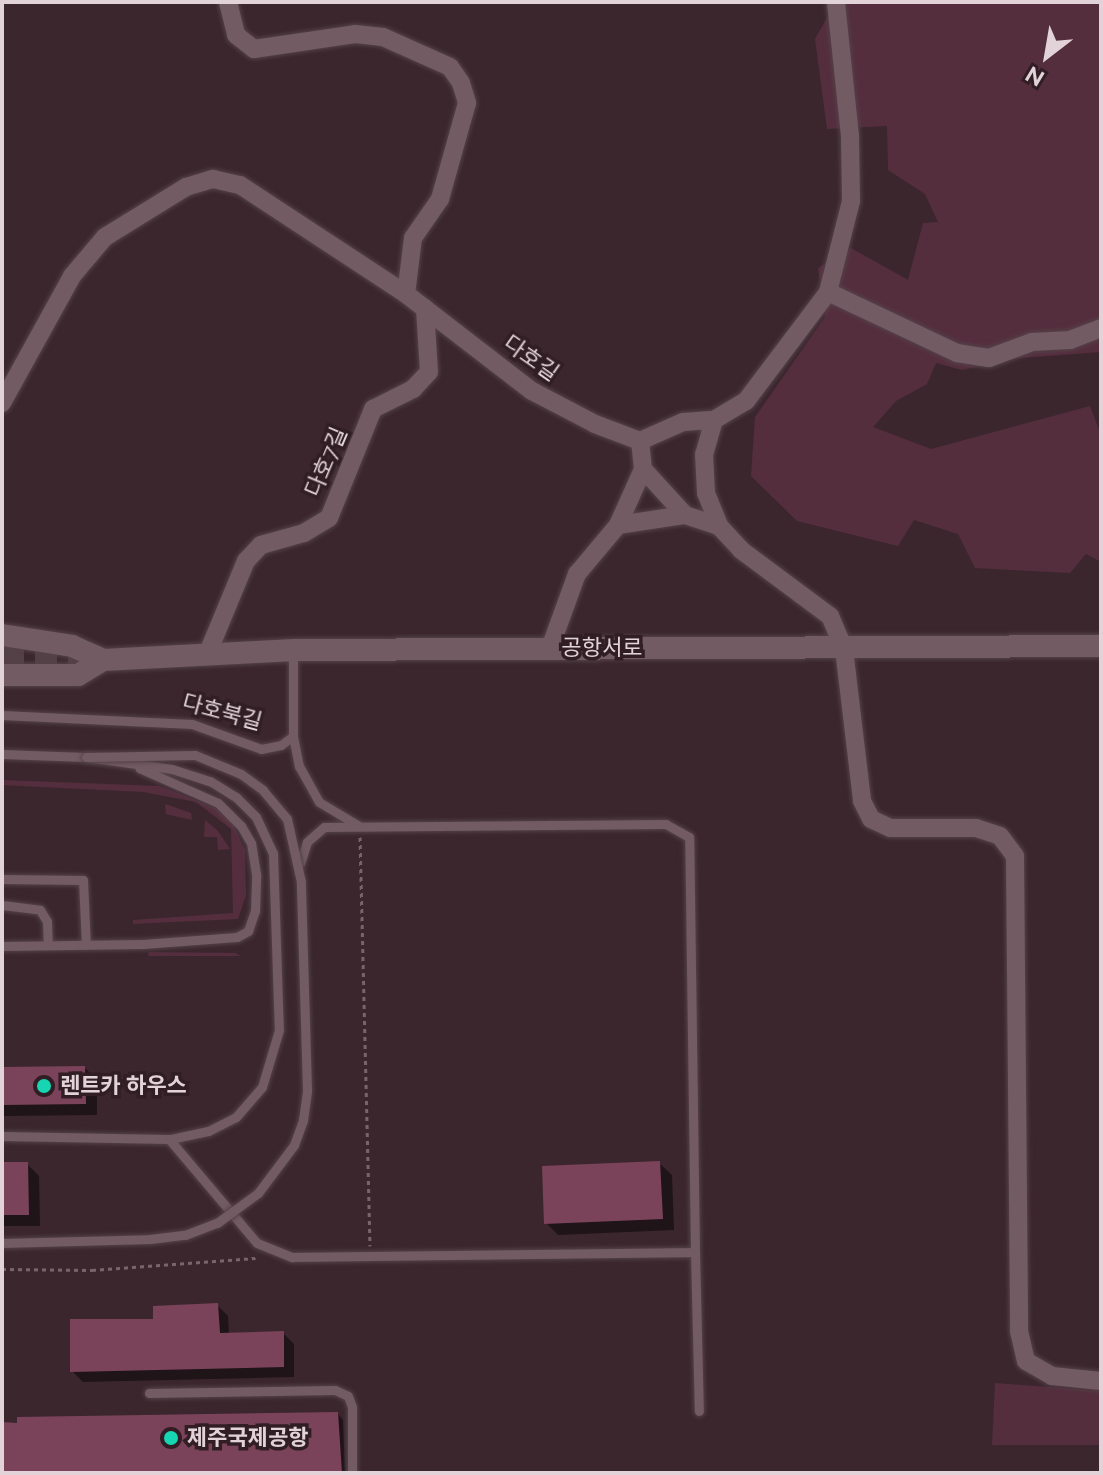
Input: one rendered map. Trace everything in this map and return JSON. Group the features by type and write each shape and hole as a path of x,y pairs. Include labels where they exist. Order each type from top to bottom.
{"street":[{"path":"228,2 236,35 254,49 355,34 383,37 450,67 461,83 467,103 440,199 413,238 406,294"},
{"path":"550,648 577,574 618,525 643,469 640,441 683,422 714,420 746,401 828,292 851,201 850,136 836,2"},
{"name":"다호길","path":"2,403 72,276 105,237 186,187 213,179 240,185 406,294 532,391 595,424 640,441"},
{"path":"828,292 957,353 989,358 1032,342 1070,340 1101,328"},
{"name":"다호7길","path":"207,655 246,561 261,545 304,533 329,518 373,409 413,389 429,372 425,308"},
{"path":"714,420 704,454 706,493 719,526 741,550 830,616 844,649 862,801 871,819 890,828 976,828 1000,836 1015,856 1019,1331 1026,1361 1052,1376 1101,1381"},
{"path":"643,469 685,515"},
{"path":"618,525 685,515 719,526"},
{"path":"2,635 72,646 103,660"},
{"name":"공항서로","path":"103,660 293,650 1101,646"},
{"path":"2,675 78,675 103,660"}],"lane":[{"name":"다호북길","path":"2,715 192,724 261,749 293,736 293,650"},
{"path":"293,736 299,766 319,802 359,826"},
{"path":"2,754 86,757 182,754 241,774 287,819 300,863 307,1090 294,1145 258,1193 217,1223 185,1235 2,1243"},
{"path":"2,1136 169,1139 223,1125 248,1104 271,1069 279,1030 277,881 268,837 236,797 210,781 86,757"},
{"path":"2,946 237,937 248,931 255,911 254,858 241,826 218,803 125,763"},
{"path":"300,863 307,842 324,827 666,824 689,837 699,1411"},
{"path":"2,879 83,880 86,945"},
{"path":"2,905 40,910 47,921 48,945"},
{"path":"169,1139 257,1243 292,1257 695,1252"},
{"path":"149,1393 335,1390 348,1396 352,1407 352,1473"}],"path":[{"path":"359,826 371,1258"},
{"path":"2,1269 92,1270 292,1257"}],"shaded area":[{"path":"836,2 1101,2 1101,352 1020,358 962,370 936,363 927,384 896,401 873,427 931,449 1090,406 1101,435 1101,562 1086,554 1070,573 975,568 958,534 914,520 898,546 797,521 751,476 755,417 825,317 818,268 851,248 908,280 923,223 938,222 925,194 888,170 887,126 827,129 815,39"},
{"path":"2,780 159,786 216,808 232,822 245,850 246,895 238,919 133,924 133,920 233,913 231,829 196,802 143,792 2,785"},
{"path":"165,804 191,813 192,820 166,814"},
{"path":"205,820 218,831 230,849 218,850 217,837 204,837"},
{"path":"149,952 235,953 241,956 148,956"},
{"path":"995,1383 1101,1391 1101,1445 992,1445"}],"building":[{"name":"렌트카 하우스","path":"85,1066 86,1104 2,1105 2,1067"},
{"path":"660,1161 663,1219 544,1224 542,1166"},
{"path":"2,1162 28,1162 29,1215 2,1215"},
{"path":"218,1303 220,1333 284,1331 284,1367 70,1372 70,1319 153,1319 153,1306"},
{"name":"제주국제공항","path":"338,1412 342,1473 2,1473 2,1422 17,1423 17,1417"}],"tunnel":[{"path":"2,655 101,660"}],"place":[{"name":"렌트카 하우스","path":"44,1086"},
{"name":"제주국제공항","path":"171,1438"}]}
